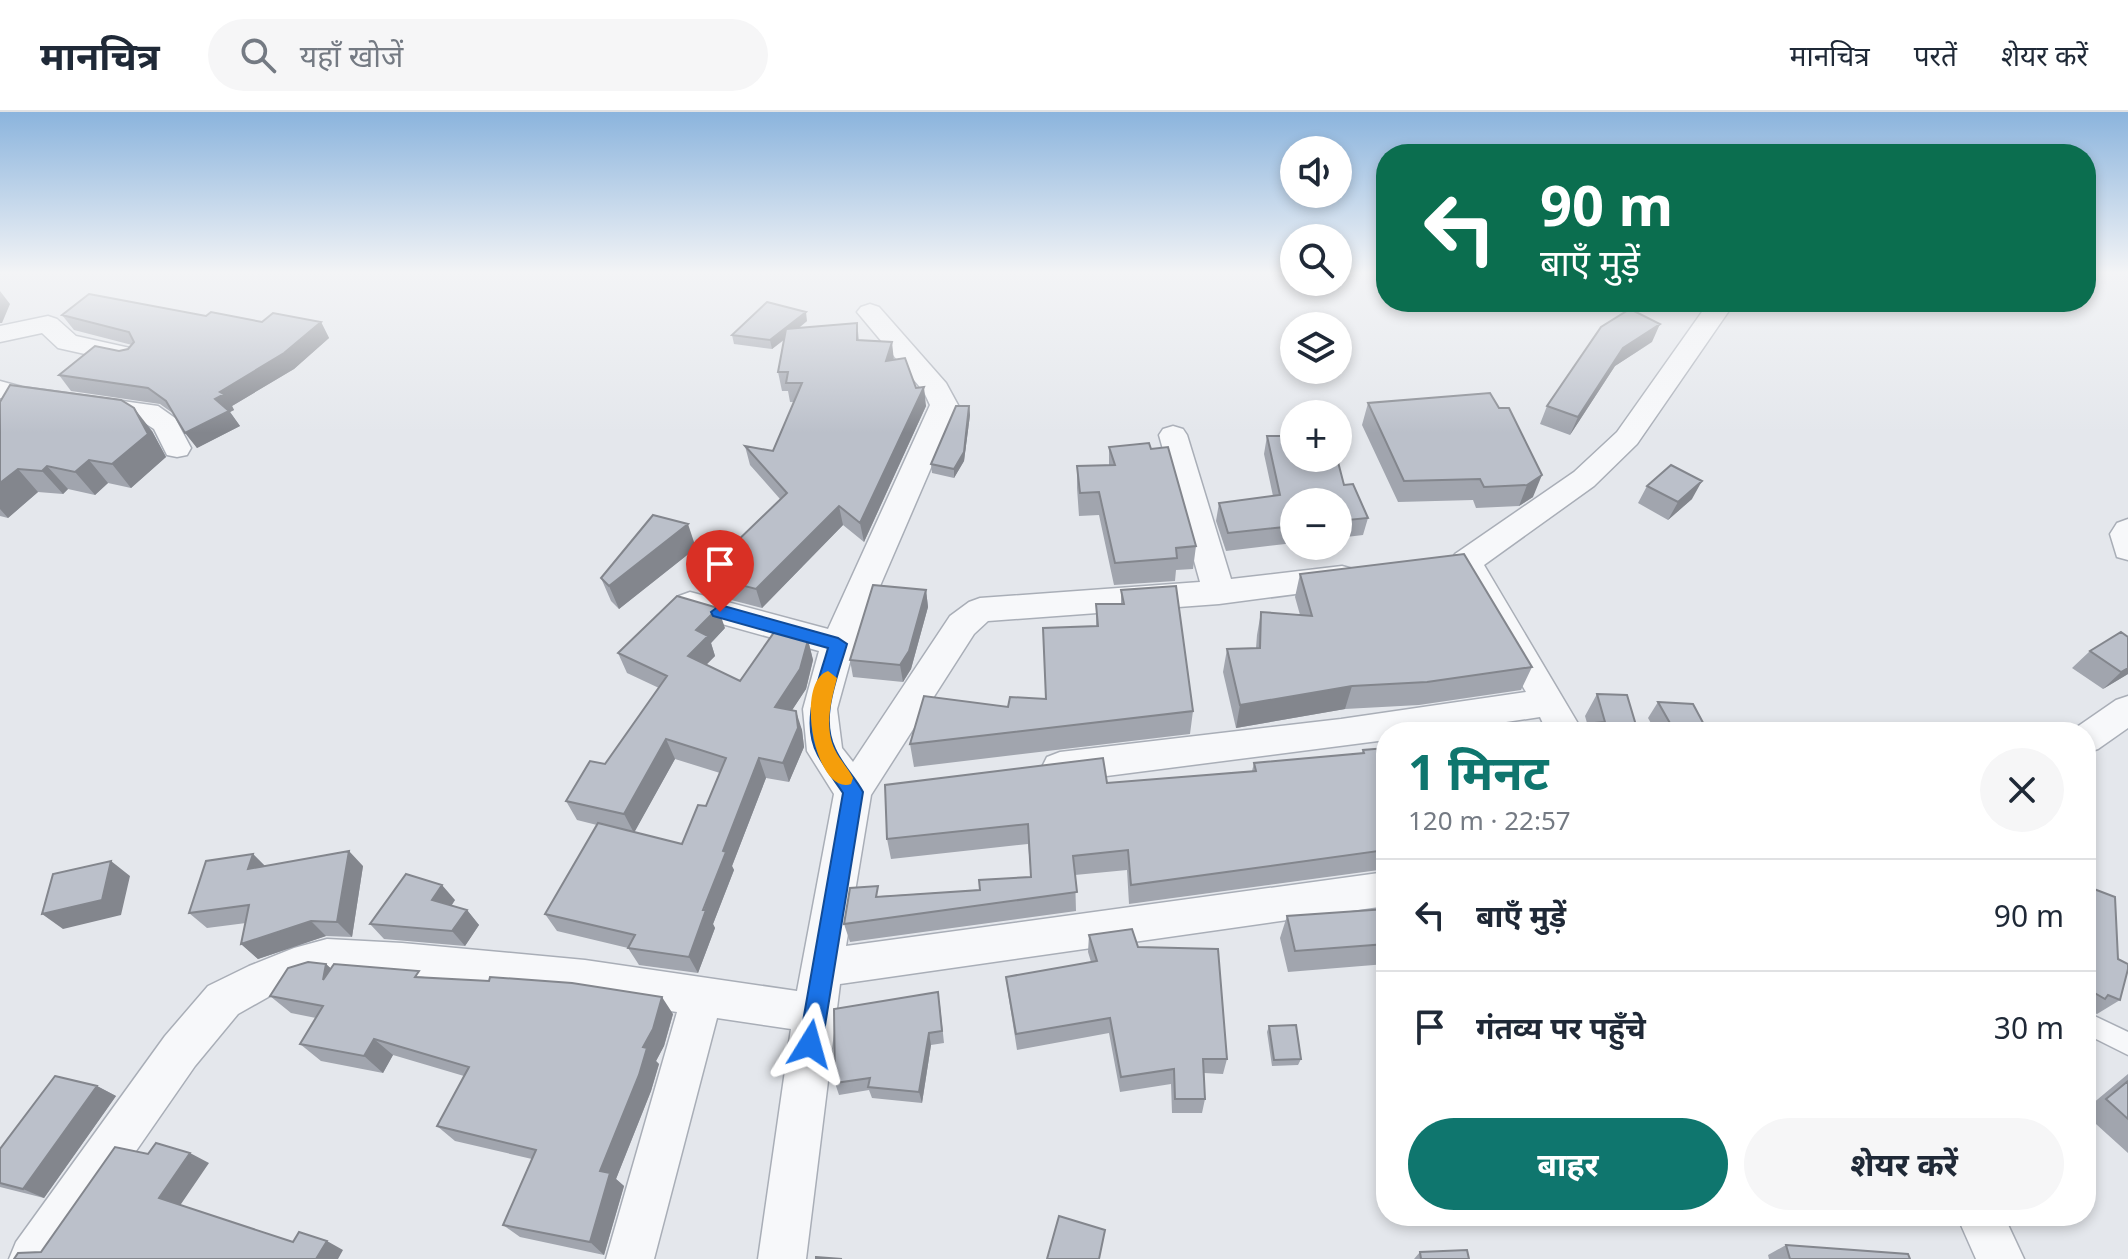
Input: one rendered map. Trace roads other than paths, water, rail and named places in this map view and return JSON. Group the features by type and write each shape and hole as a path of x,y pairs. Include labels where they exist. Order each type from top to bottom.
{"street":[{"path":"0,334 36,327"},
{"path":"51,327 67,342 130,356"},
{"path":"853,792 825,751 820,709 838,644 944,405 936,389 882,327"},
{"path":"1557,717 1450,564 1584,479 1627,438 1705,327"},
{"path":"9,401 148,412 165,424 177,448"},
{"path":"1173,435 1219,592"},
{"path":"2128,530 2125,534 2128,549"},
{"path":"782,1259 814,1013 853,792 953,637 980,610 1219,592 1373,573"},
{"path":"690,604 838,644"},
{"path":"2096,732 2128,710"},
{"path":"1490,722 1557,717"},
{"path":"1026,771 1376,730"},
{"path":"853,792 900,786"},
{"path":"822,968 1376,890"},
{"path":"33,1259 188,1041 223,1000 263,979 327,958 585,979 814,1013"},
{"path":"630,1259 702,996"},
{"path":"1985,1226 2000,1259"}],"lane":[{"path":"2096,1028 2128,1044"}]}
